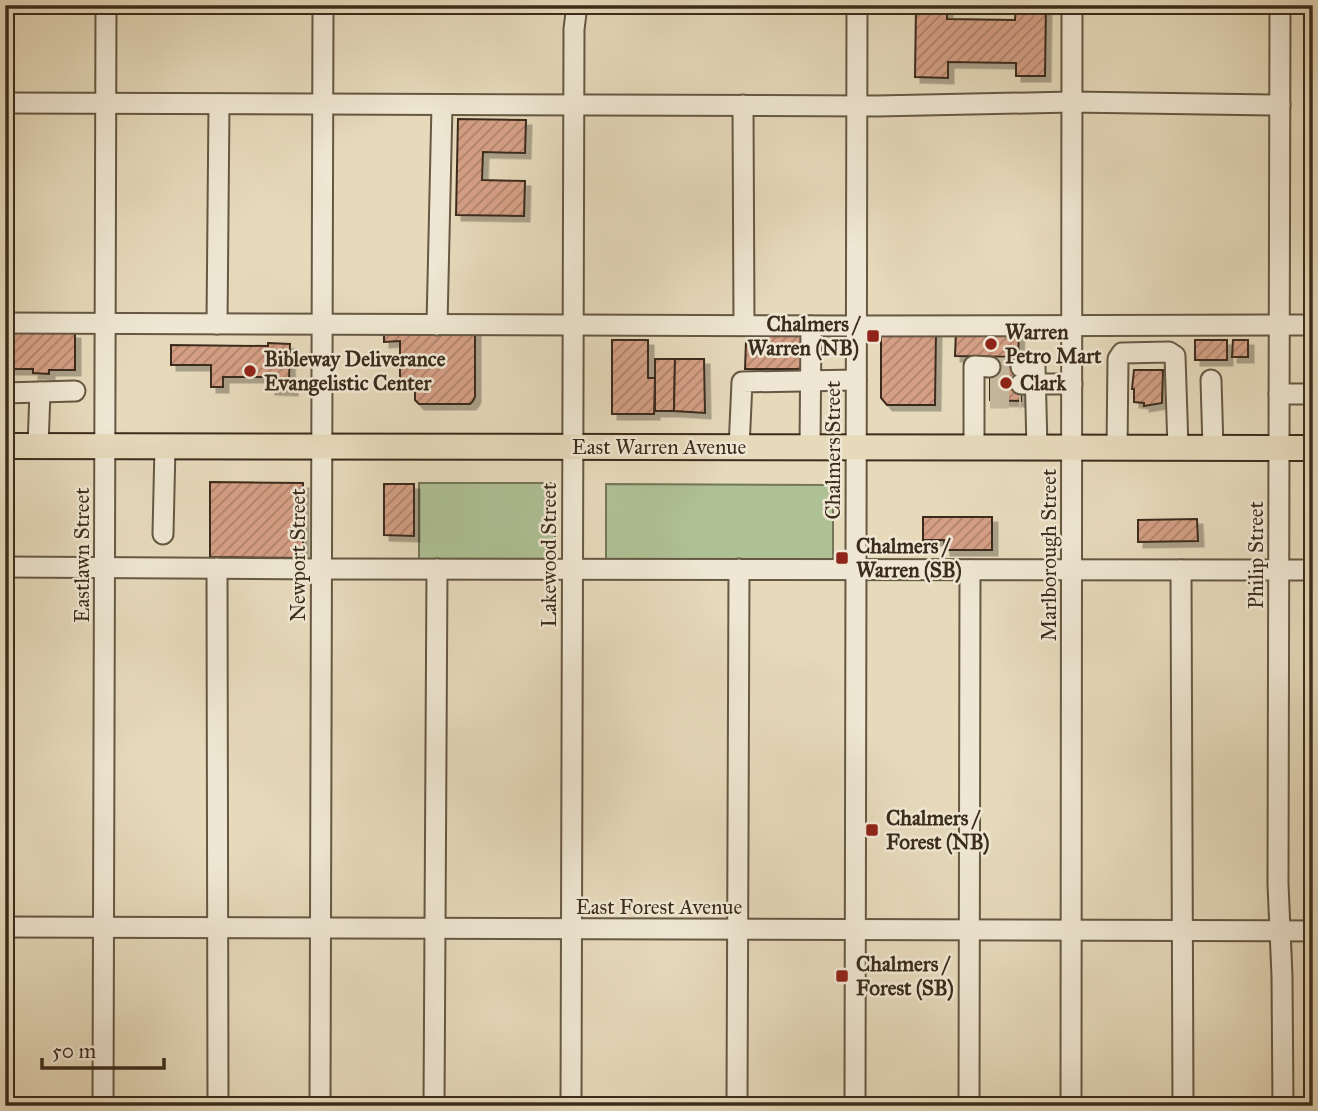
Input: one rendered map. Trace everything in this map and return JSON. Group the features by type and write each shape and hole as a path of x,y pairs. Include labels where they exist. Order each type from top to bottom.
{"main road":[{"name":"East Warren Avenue","path":"5,446 1313,448"}],"street":[{"name":"Eastlawn Street","path":"103,1106 106,5"},
{"name":"Newport Street","path":"320,1106 323,5"},
{"name":"Lakewood Street","path":"571,1106 573,105 577,5"},
{"name":"Chalmers Street","path":"855,1106 857,5"},
{"name":"Marlborough Street","path":"1071,1106 1072,5"},
{"name":"Philip Street","path":"1280,5 1279,570 1283,1106"},
{"path":"5,103 743,106 1072,102 1280,104"},
{"path":"218,324 219,104"},
{"path":"437,325 442,105"},
{"path":"743,106 744,325"},
{"path":"5,323 855,327 1313,325"},
{"path":"810,447 811,326"},
{"path":"1116,448 1118,359 1122,352 1169,352 1175,356 1178,448"},
{"path":"739,448 742,382 856,380"},
{"path":"1211,380 1213,448"},
{"path":"1037,448 1027,387 1072,384"},
{"path":"974,448 984,386"},
{"path":"5,393 75,391"},
{"path":"38,446 40,392"},
{"path":"1279,394 1313,394"},
{"path":"163,534 165,446"},
{"path":"5,566 1313,570"},
{"path":"217,568 218,1106"},
{"path":"434,1106 437,569"},
{"path":"737,1106 739,569"},
{"path":"969,1106 970,570"},
{"path":"1181,570 1183,1106"},
{"name":"East Forest Avenue","path":"5,927 1313,931"}],"green space":[{"path":"419,483 555,483 555,560 419,560"},
{"path":"606,484 833,485 833,561 606,561"}],"building":[{"path":"916,5 947,5 947,19 1015,20 1016,5 1046,5 1045,76 1016,76 1016,63 948,62 948,78 915,77"},
{"path":"458,119 526,120 525,153 483,152 482,180 525,181 524,216 456,215"},
{"path":"881,329 936,330 935,405 887,405 881,398"},
{"path":"384,330 475,330 473,401 470,404 419,404 415,400 415,380 400,380 400,341 384,342"},
{"path":"956,331 1019,333 1018,357 955,356"},
{"path":"7,332 75,333 75,370 49,370 49,374 33,373 33,369 7,369"},
{"path":"751,333 801,333 801,369 745,369 746,341 751,341"},
{"path":"1304,338 1313,338 1313,385 1305,385"},
{"path":"612,340 648,340 648,378 655,378 654,414 612,414"},
{"path":"1195,340 1227,340 1227,360 1195,360"},
{"path":"1233,340 1248,340 1248,357 1232,357"},
{"name":"Bibleway Deliverance Evangelistic Center","path":"268,343 290,344 289,381 292,381 292,390 270,389 270,377 223,377 223,387 211,387 211,365 171,365 171,345 268,346"},
{"path":"655,359 675,359 674,411 655,411"},
{"path":"675,359 704,359 705,413 674,411"},
{"path":"990,363 1021,363 1021,401 990,400"},
{"path":"1134,370 1163,370 1162,403 1144,406 1144,403 1134,402"},
{"path":"210,482 303,483 303,558 210,557"},
{"path":"384,484 414,484 414,536 384,535"},
{"path":"923,517 992,517 992,550 945,550 944,540 923,540"},
{"path":"1197,519 1198,541 1138,542 1138,520"}],"tunnel":[{"path":"990,367 1021,367"},
{"path":"990,384 1021,384"},
{"path":"990,399 1021,399"}],"place":[{"name":"Chalmers / Warren (NB)","path":"873,336"},
{"name":"Warren Petro Mart","path":"991,344"},
{"name":"Bibleway Deliverance Evangelistic Center","path":"250,371"},
{"name":"Clark","path":"1006,383"},
{"name":"Chalmers / Warren (SB)","path":"842,558"},
{"name":"Chalmers / Forest (NB)","path":"872,830"},
{"name":"Chalmers / Forest (SB)","path":"842,976"}]}
